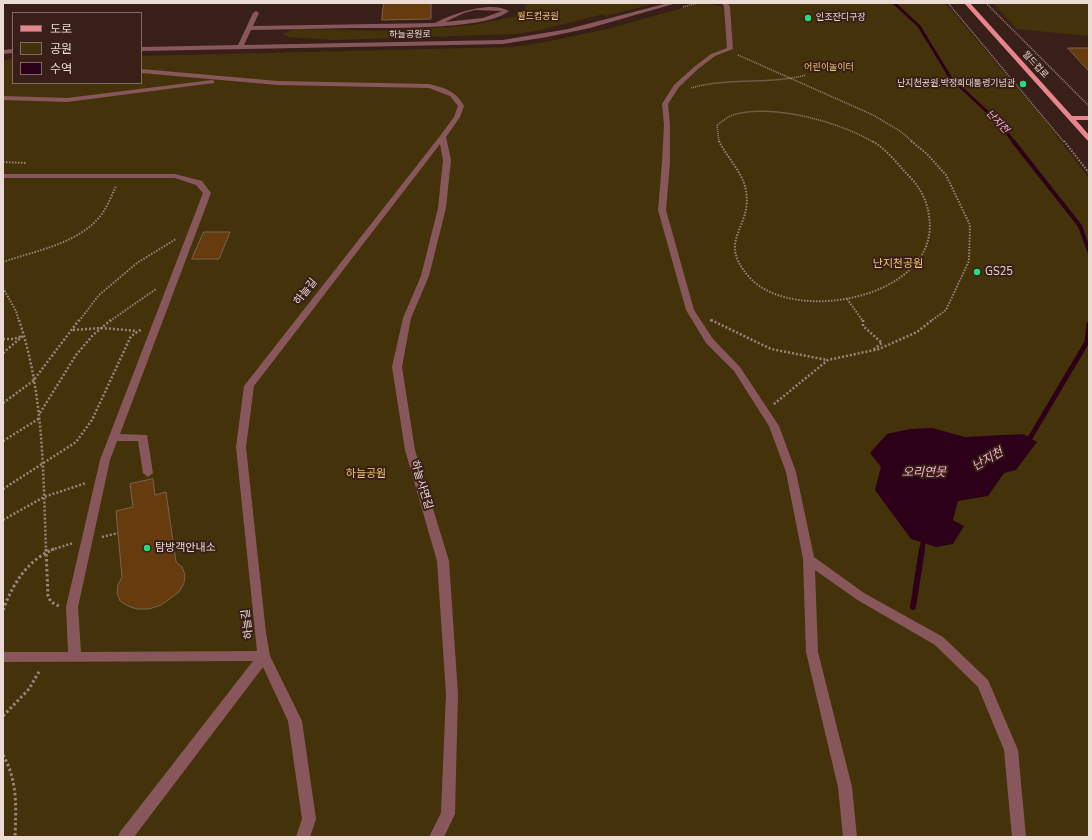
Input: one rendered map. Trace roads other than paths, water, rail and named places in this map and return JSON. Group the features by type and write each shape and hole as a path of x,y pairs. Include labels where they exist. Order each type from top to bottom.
{"main road":[{"name":"월드컵로","path":"967,3 1072,118 1089,139"},
{"path":"1072,118 1089,118"}],"street":[{"name":"하늘공원로","path":"142,49 503,42 531,39 597,25 674,3"},
{"path":"725,3 727,7 730,49 713,55 696,68 676,86 665,104 666,155 662,210 690,310 709,341 737,368 774,426 791,472 809,559 812,652 845,787 850,837"},
{"path":"249,28 436,25 488,18 506,11 496,8 465,9 436,25"},
{"path":"240,47 256,13"},
{"name":"하늘길","path":"142,71 278,83 429,86 444,90 457,98 461,106 457,117 442,138 249,386 241,447 264,656 295,721 309,819 303,837"},
{"path":"3,98 25,100 67,100 226,79"},
{"name":"하늘사면길","path":"436,837 448,814 452,702 443,561 410,450 397,367 407,318 425,276 442,208 447,160 442,138"},
{"path":"3,176 175,176 199,183 207,193 105,460 72,607 76,656"},
{"path":"114,438 143,437 148,473"},
{"path":"809,559 860,596 938,641 983,684 1011,750 1019,837"},
{"path":"3,657 264,656"},
{"path":"125,837 264,656"}],"water":[{"name":"오리연못","path":"932,428 965,437 1023,434 1037,442 1016,470 1004,473 988,496 958,501 953,520 964,526 953,544 936,547 911,539 875,490 881,467 870,453 887,434 910,429"}],"waterway":[{"name":"난지천","path":"894,3 919,26 950,77 997,121 1014,142"},
{"name":"난지천","path":"1013,141 1080,226 1089,251"},
{"name":"난지천","path":"1025,440 1030,438 1087,342 1089,324"},
{"name":"난지천","path":"922,550 924,537"},
{"name":"난지천","path":"913,607 922,549"}],"place":[{"name":"인조잔디구장","path":"808,18"},
{"name":"난지천공원.박정희대통령기념관","path":"1023,84"},
{"name":"GS25","path":"977,272"},
{"name":"탐방객안내소","path":"147,548"}],"park label":[{"name":"월드컵공원","path":"538,17"},
{"name":"어린이놀이터","path":"829,68"},
{"name":"난지천공원","path":"898,264"},
{"name":"하늘공원","path":"366,474"}]}
